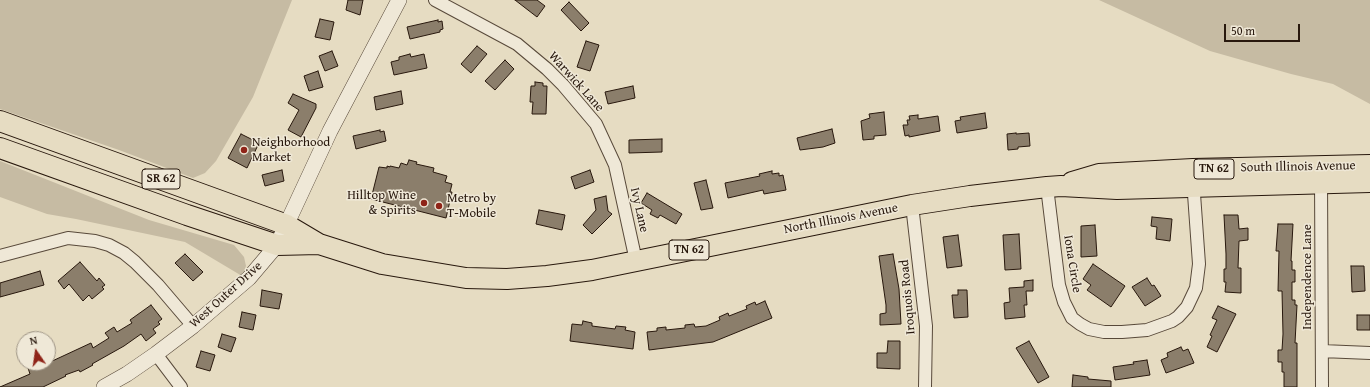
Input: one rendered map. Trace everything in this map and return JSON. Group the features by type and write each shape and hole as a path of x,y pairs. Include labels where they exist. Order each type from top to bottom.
{"highway":[{"name":"SR 62","path":"0,121 287,225 319,244"},
{"name":"SR 62","path":"0,148 187,215 277,245 319,244"},
{"name":"South Illinois Avenue","path":"1321,175 1370,165"},
{"name":"North Illinois Avenue","path":"319,244 382,264 466,278 507,280 592,270 912,205 970,196 1054,186 1117,189 1193,178 1321,175 1370,182"}],"street":[{"name":"West Outer Drive","path":"104,387 127,374 193,326 249,278 277,245 330,131 399,0"},
{"name":"Warwick Lane","path":"435,0 517,44 547,69 563,85 596,124 615,165"},
{"name":"Ivy Lane","path":"615,165 636,261"},
{"name":"Independence Lane","path":"1321,175 1322,387"},
{"name":"Iona Circle","path":"1054,186 1059,285 1064,302 1072,318 1089,329 1104,332 1122,332 1147,330 1172,321 1187,307 1196,288 1199,264 1193,178"},
{"name":"Iroquois Road","path":"912,205 926,326 925,387"},
{"path":"0,256 68,238 96,241 110,245 124,253 135,262 158,285 193,326"},
{"path":"1322,351 1370,353"},
{"path":"156,354 181,387"}],"shaded area":[{"path":"0,0 292,0 253,97 216,161 205,173 193,178 119,150 0,109"},
{"path":"1099,0 1370,0 1370,104 1333,84 1291,74 1210,51"},
{"path":"0,161 149,220 234,245 244,257 246,266 242,276 185,242 47,214 0,197"}],"building":[{"path":"348,0 363,0 360,15 346,10"},
{"path":"515,0 537,0 545,6 537,17"},
{"path":"569,2 589,23 581,31 561,10"},
{"path":"320,19 334,22 330,40 315,37"},
{"path":"438,20 438,22 442,21 443,29 440,30 440,32 410,39 407,27"},
{"path":"586,41 599,45 590,71 577,67"},
{"path":"477,46 487,54 471,73 461,64"},
{"path":"332,51 338,66 325,71 319,56"},
{"path":"410,54 411,57 424,54 427,68 394,75 391,62 399,60 399,57"},
{"path":"505,60 514,69 495,90 485,81"},
{"path":"318,71 323,87 309,91 304,76"},
{"path":"535,82 543,83 543,86 547,86 546,114 532,114 533,102 530,102 531,86 535,86"},
{"path":"633,86 635,98 608,104 605,92"},
{"path":"401,91 403,104 376,110 374,97"},
{"path":"293,94 316,104 316,108 301,137 288,130 299,110 288,103"},
{"path":"884,112 886,135 874,136 874,139 863,140 861,121 870,118 869,114"},
{"path":"985,113 987,128 957,133 955,121 961,120 960,117"},
{"path":"918,115 918,119 938,116 940,131 909,137 909,135 905,136 903,125 908,125 907,120 910,120 909,116"},
{"path":"832,129 835,143 823,147 800,150 797,138"},
{"path":"380,130 380,132 384,131 386,141 356,149 353,136"},
{"path":"1029,133 1030,146 1008,150 1007,134"},
{"path":"241,134 259,143 247,168 228,158"},
{"path":"662,139 662,152 629,153 629,140"},
{"path":"409,160 417,162 416,164 434,168 433,172 447,176 445,182 452,184 450,192 452,192 446,218 371,199 379,167 387,168 387,166 390,166 399,168 401,163 407,165"},
{"path":"282,170 284,181 265,186 262,175"},
{"path":"590,170 594,182 575,189 571,177"},
{"path":"772,171 772,174 779,173 779,176 783,175 786,190 764,194 763,190 728,198 725,183 760,176 759,174"},
{"path":"706,180 713,208 701,210 694,183"},
{"path":"647,193 682,214 676,224 660,215 658,218 650,214 652,210 641,203"},
{"path":"606,196 608,211 612,214 592,234 583,225 596,210 594,199"},
{"path":"539,210 565,215 562,230 536,224"},
{"path":"1224,215 1238,215 1239,229 1248,228 1248,240 1239,241 1238,268 1241,268 1241,293 1225,292 1226,282 1224,282 1224,269 1226,269 1226,254"},
{"path":"1152,217 1172,219 1170,241 1156,239 1157,227 1151,226"},
{"path":"1278,224 1293,224 1291,261 1292,270 1295,270 1295,282 1292,282 1292,300 1295,300 1295,305 1297,305 1295,343 1297,343 1297,387 1284,387 1282,362 1278,362 1278,350 1282,350 1283,334 1282,291 1278,291 1279,251 1276,251"},
{"path":"1095,225 1097,256 1081,257 1081,226"},
{"path":"1019,234 1021,269 1005,270 1003,235"},
{"path":"958,235 962,266 947,268 943,237"},
{"path":"185,254 203,272 193,281 175,263"},
{"path":"893,254 899,289 901,324 880,325 880,314 886,313 886,305 879,256"},
{"path":"80,262 97,281 99,278 105,285 102,287 104,289 92,299 89,295 83,301 69,284 64,289 58,281"},
{"path":"1093,264 1125,286 1111,307 1087,290 1091,285 1083,279"},
{"path":"1351,266 1364,266 1365,291 1352,292"},
{"path":"40,271 44,285 0,297 0,283"},
{"path":"1147,278 1152,286 1154,285 1161,296 1145,306 1132,287"},
{"path":"1033,280 1033,291 1026,291 1027,305 1024,305 1025,317 1005,319 1004,303 1010,302 1009,288 1024,287 1024,281"},
{"path":"262,290 282,294 279,309 260,306"},
{"path":"958,290 967,290 968,317 954,318 952,295 958,295"},
{"path":"765,301 772,318 713,342 649,350 647,332 657,331 657,328 666,327 666,330 685,328 685,325 694,324 695,327 706,326 720,320 719,317 728,313 729,316 747,309 746,306 755,302 756,305"},
{"path":"151,305 162,319 158,322 160,324 153,329 156,333 146,341 141,334 80,372 79,370 65,375 66,376 43,387 0,387 30,374 29,371 56,371 56,359 91,343 93,348 109,338 105,333 114,327 117,332 132,323 130,320"},
{"path":"1218,306 1236,314 1217,352 1207,347 1212,336 1210,335 1217,320 1212,318"},
{"path":"242,312 256,315 253,330 239,327"},
{"path":"1357,315 1370,315 1370,330 1357,330"},
{"path":"583,321 592,323 592,326 615,329 616,326 626,327 625,330 635,332 633,349 570,341 572,324 582,325"},
{"path":"222,334 236,338 231,352 218,347"},
{"path":"888,341 900,341 900,369 877,368 877,353 887,353"},
{"path":"1029,341 1049,377 1038,383 1016,348"},
{"path":"1181,347 1183,351 1188,349 1194,363 1166,373 1161,360 1168,357 1167,353"},
{"path":"201,351 215,355 210,371 196,367"},
{"path":"1147,360 1150,375 1115,380 1113,367 1134,364 1133,362"},
{"path":"1073,375 1088,377 1088,379 1111,381 1111,387 1072,387"}],"place":[{"name":"Neighborhood Market","path":"244,150"},
{"name":"Hilltop Wine & Spirits","path":"424,203"},
{"name":"Metro by T-Mobile","path":"439,206"}]}
